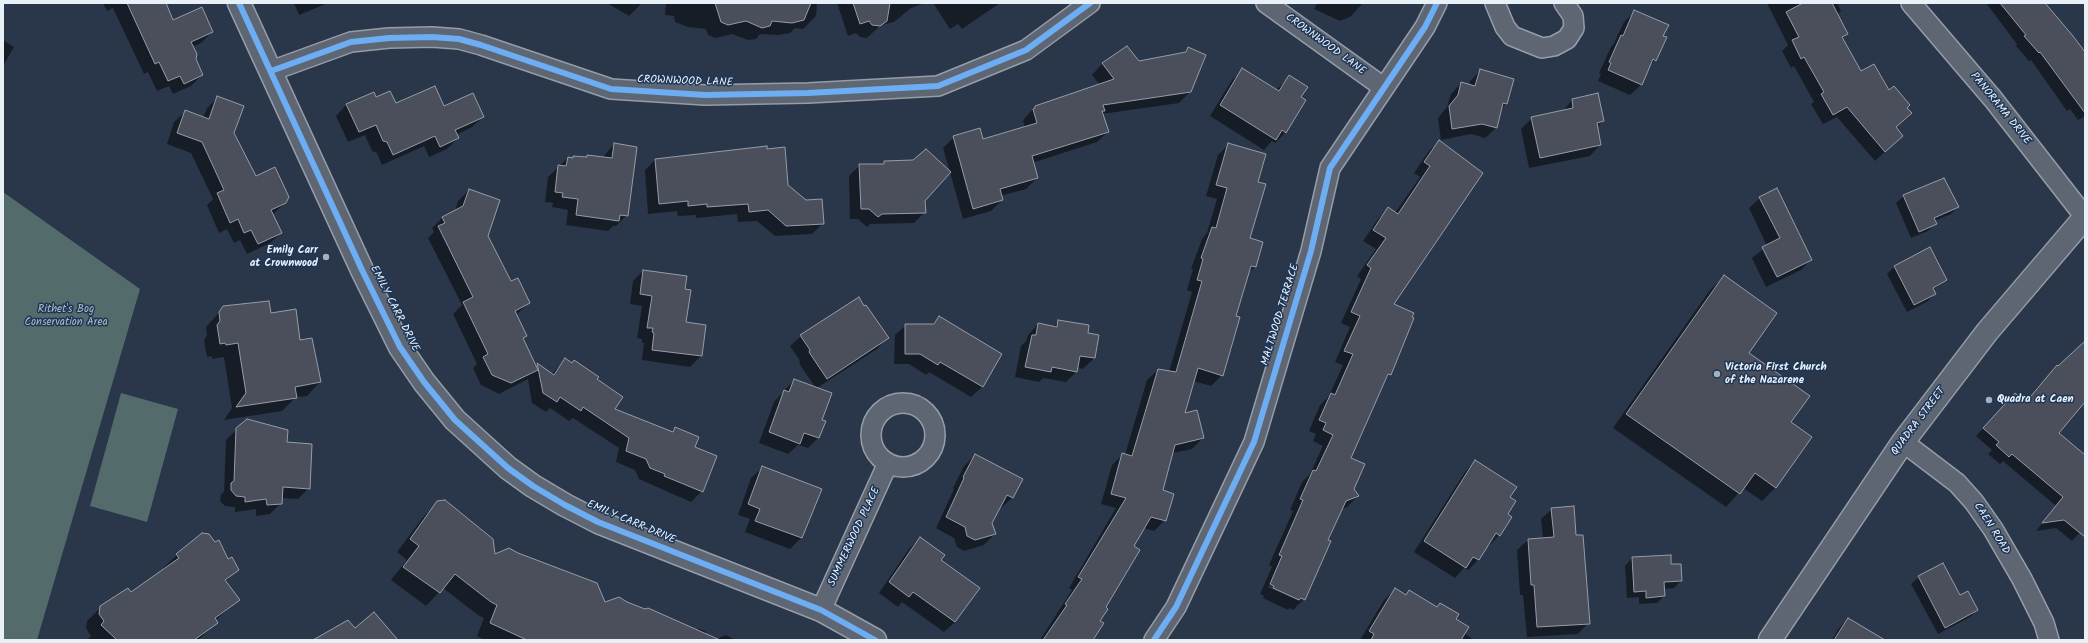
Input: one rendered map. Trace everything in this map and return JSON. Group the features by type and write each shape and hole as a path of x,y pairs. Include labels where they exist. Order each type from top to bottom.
{"street":[{"name":"EMILY CARR DRIVE","path":"239,3 365,277 400,347 424,382 470,436 508,468 533,486 598,522 821,610 875,640"},
{"name":"CROWNWOOD LANE","path":"271,71 351,42 389,38 432,37 459,39 481,45 610,89 705,95 808,93 938,86 1026,50 1090,3"},
{"name":"CROWNWOOD LANE","path":"1266,3 1383,87"},
{"name":"MALTWOOD TERRACE","path":"1154,640 1176,607 1254,442 1311,252 1330,168 1383,87 1425,27 1437,3"},
{"path":"1495,3 1505,27 1512,36 1542,48 1554,46 1567,39 1574,28 1574,16 1564,3"},
{"name":"PANORAMA DRIVE","path":"1911,3 1993,99 2085,217"},
{"name":"QUADRA STREET","path":"1770,640 1903,442 1987,332 2085,217"},
{"name":"CAEN ROAD","path":"1903,442 1957,483 1974,502 1993,529 2022,579 2044,623 2049,640"},
{"name":"SUMMERWOOD PLACE","path":"821,610 888,463"}],"green space":[{"name":"Rithet's Bog Conservation Area","path":"3,192 140,289 37,640 3,640"},
{"path":"121,393 178,409 147,522 90,506"}],"building":[{"path":"127,3 166,3 173,20 202,7 213,32 191,42 197,54 196,59 203,75 184,84 180,76 168,81 159,62 155,64"},
{"path":"715,3 811,3 804,20 792,23 772,21 770,26 762,28 746,21 728,25 721,22"},
{"path":"853,3 890,3 887,21 880,26 872,25 869,21 860,24"},
{"path":"1803,3 1832,3 1848,34 1842,37 1861,71 1874,64 1889,90 1894,86 1910,105 1907,108 1912,113 1896,127 1903,136 1885,152 1847,107 1833,115 1821,94 1824,92 1804,57 1801,59 1792,40 1799,37 1786,12"},
{"path":"2000,3 2045,3 2073,36 2085,52 2085,113 2040,52 2039,53 2024,36 2026,35"},
{"path":"1634,10 1669,25 1663,36 1667,37 1656,61 1653,59 1642,85 1608,70 1611,63 1609,62 1621,35 1623,36"},
{"path":"1127,46 1139,61 1186,52 1188,47 1206,55 1191,92 1103,105 1105,111 1102,111 1109,132 1032,156 1038,178 1000,189 1003,200 973,209 953,136 980,128 983,139 1037,123 1033,109 1035,106 1114,79 1102,63"},
{"path":"1242,68 1279,91 1289,75 1308,87 1301,97 1306,100 1286,133 1282,130 1276,140 1220,105"},
{"path":"1480,69 1514,79 1507,104 1503,103 1497,128 1482,124 1452,129 1449,106 1458,95 1461,82 1475,86"},
{"path":"435,86 444,106 473,93 484,117 455,130 459,138 440,147 435,136 393,155 387,142 383,141 376,125 359,132 346,104 374,92 376,97 390,91 396,103"},
{"path":"1598,93 1604,121 1597,123 1601,145 1540,158 1531,117 1573,108 1572,99"},
{"path":"217,96 244,106 234,133 256,176 275,167 289,197 286,203 271,210 282,233 258,244 251,230 244,233 238,219 230,223 217,193 224,190 202,142 177,133 185,110 209,119"},
{"path":"1439,140 1483,173 1394,304 1414,313 1412,317 1414,318 1391,375 1388,374 1351,458 1365,464 1354,489 1359,496 1346,501 1328,540 1331,541 1305,600 1301,598 1299,600 1273,588 1274,586 1270,584 1282,556 1279,555 1303,500 1300,499 1313,470 1316,471 1333,435 1323,430 1326,423 1319,420 1331,393 1335,395 1353,354 1344,351 1360,316 1351,312 1371,268 1367,265 1386,238 1373,230 1388,207 1398,214 1430,166 1424,162"},
{"path":"614,143 637,147 628,216 620,215 619,221 576,215 578,199 562,197 563,193 555,192 558,165 566,166 568,157 573,158 573,156 587,157 587,155 612,158"},
{"path":"1228,143 1266,154 1258,182 1266,184 1250,238 1263,242 1256,267 1251,266 1236,316 1240,317 1223,376 1198,368 1185,413 1197,410 1204,438 1175,445 1163,490 1174,494 1166,521 1151,517 1134,546 1140,550 1106,607 1108,609 1100,621 1104,623 1093,640 1043,640 1067,605 1065,604 1082,579 1078,577 1126,498 1111,494 1122,453 1132,456 1158,369 1176,372 1202,281 1197,280 1203,259 1201,258 1212,227 1216,228 1227,188 1216,185"},
{"path":"767,146 767,149 785,147 788,185 806,200 822,199 824,224 786,226 768,210 749,212 748,204 707,207 707,204 688,206 688,201 659,204 655,159"},
{"path":"926,149 951,172 925,201 926,213 882,214 878,217 869,209 861,209 859,164 884,164 884,161 913,160"},
{"path":"1944,178 1959,207 1934,218 1937,224 1919,232 1903,195"},
{"path":"1777,188 1812,260 1777,277 1762,247 1780,238 1759,197"},
{"path":"469,189 500,200 488,236 511,281 518,278 530,303 515,311 527,336 523,338 538,370 511,383 492,375 483,357 488,354 463,302 473,297 438,226 445,223 442,217 463,206"},
{"path":"1930,247 1947,280 1933,288 1936,294 1914,305 1894,266"},
{"path":"643,270 687,276 685,289 691,290 686,322 706,325 702,356 652,350 654,333 652,332 653,328 647,328 652,296 640,294"},
{"name":"Victoria First Church of the Nazarene","path":"1724,275 1777,313 1749,353 1810,396 1791,422 1812,437 1776,488 1755,473 1740,494 1626,414"},
{"path":"859,297 864,306 866,305 889,338 827,379 809,352 810,350 800,335"},
{"path":"269,301 271,313 296,309 300,340 312,338 321,382 295,387 297,398 236,407 246,393 238,343 226,345 225,343 220,344 217,325 220,321 219,312 223,306"},
{"path":"939,316 1002,354 983,387 940,362 938,365 920,354 905,354 905,324 934,324"},
{"path":"1058,320 1089,325 1088,333 1099,335 1095,358 1080,356 1077,372 1052,367 1051,372 1025,367 1032,335 1036,335 1038,323 1057,327"},
{"path":"2085,341 2085,402 2059,433 2085,455 2085,537 2064,520 2042,523 2063,497 2012,454 2009,457 1996,445 1999,442 1983,428 2015,393 2026,402 2057,365 2058,366"},
{"path":"565,358 572,363 574,360 599,377 597,379 623,397 615,409 673,432 675,427 699,437 695,447 717,456 703,492 664,476 665,474 650,468 646,459 626,451 629,438 583,407 581,411 560,397 557,402 543,393 537,363 554,375"},
{"path":"794,379 832,393 822,420 826,421 819,438 804,433 800,444 769,432 784,390 789,392"},
{"path":"247,419 288,430 287,442 312,444 310,489 283,487 282,504 267,505 266,499 245,502 245,497 236,496 231,490 231,483 234,481 236,428"},
{"path":"975,454 1023,479 1013,498 1007,495 992,523 996,534 975,540 967,536 965,527 946,517 964,478 963,477"},
{"path":"1475,460 1517,487 1510,497 1516,501 1508,514 1512,517 1500,536 1496,533 1479,560 1473,557 1466,568 1424,541"},
{"path":"762,466 822,489 802,538 755,521 760,509 748,504"},
{"path":"445,500 493,539 495,554 509,548 518,553 597,583 605,602 619,597 627,602 645,609 648,608 720,640 527,640 490,623 497,605 455,574 440,593 403,567 419,546 410,539 437,501"},
{"path":"1574,506 1576,535 1583,535 1590,624 1537,627 1534,585 1531,585 1528,539 1554,537 1551,508"},
{"path":"202,533 209,534 215,542 219,540 228,559 232,557 239,570 225,580 240,600 215,618 218,623 194,640 117,640 101,625 104,621 99,614 100,606 128,588 131,592 179,558 176,554"},
{"path":"920,537 945,555 941,560 980,588 955,622 913,592 909,597 889,582"},
{"path":"1671,555 1671,564 1681,564 1682,581 1664,582 1665,596 1646,598 1646,591 1634,592 1632,557"},
{"path":"1943,563 1960,595 1968,591 1978,610 1945,628 1918,576"},
{"path":"1395,588 1406,595 1409,590 1437,607 1440,603 1459,614 1456,619 1469,627 1461,640 1371,640 1374,634 1369,631"},
{"path":"374,612 398,640 313,640 348,620 355,628"},
{"path":"1848,618 1885,640 1834,640"}],"cycle path":[{"path":"239,3 362,270 400,347 424,382 455,420 508,468 533,486 565,505 598,522 821,610 875,640"},
{"path":"271,71 351,42 389,38 432,37 459,39 481,45 611,89 705,95 808,93 938,86 1026,50 1090,3"},
{"path":"1154,640 1176,607 1254,442 1311,251 1330,168 1425,27 1437,3"}],"place":[{"name":"Emily Carr at Crownwood","path":"326,257"},
{"name":"Victoria First Church of the Nazarene","path":"1717,374"},
{"name":"Quadra at Caen","path":"1989,400"}]}
